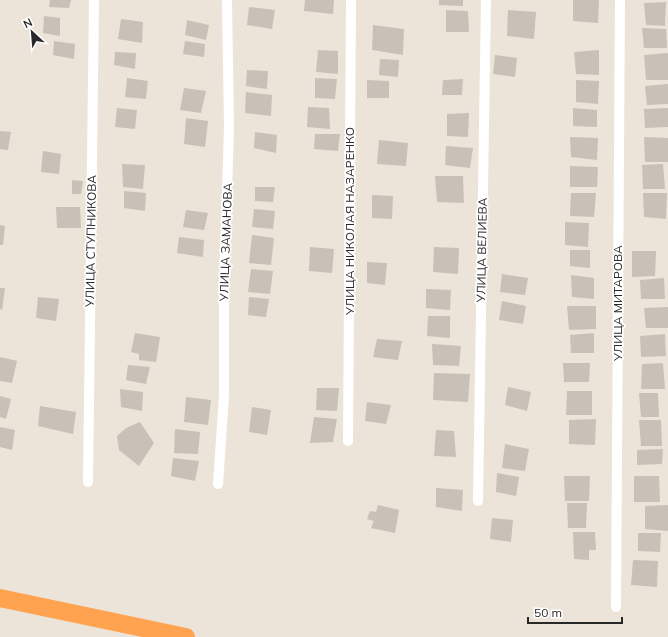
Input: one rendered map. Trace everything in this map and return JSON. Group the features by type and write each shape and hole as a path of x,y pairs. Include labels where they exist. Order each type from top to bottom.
{"highway":[{"path":"0,598 186,637"}],"street":[{"name":"УЛИЦА СТУПНИКОВА","path":"88,482 94,0"},
{"name":"УЛИЦА ЗАМАНОВА","path":"218,484 224,394 224,286 229,128 227,0"},
{"name":"УЛИЦА НИКОЛАЯ НАЗАРЕНКО","path":"348,441 351,0"},
{"name":"УЛИЦА ВЕЛИЕВА","path":"478,501 486,0"},
{"name":"УЛИЦА МИТАРОВА","path":"616,607 620,0"}],"building":[{"path":"50,0 71,0 69,8 49,7"},
{"path":"305,0 334,0 333,14 304,11"},
{"path":"439,0 463,0 463,6 439,5"},
{"path":"573,0 599,0 598,23 573,21"},
{"path":"666,2 665,26 646,25 644,3"},
{"path":"249,7 275,10 272,29 247,25"},
{"path":"446,10 468,11 469,32 446,32"},
{"path":"508,10 536,12 534,39 507,36"},
{"path":"44,16 60,18 60,36 43,33"},
{"path":"121,19 143,22 142,43 118,39"},
{"path":"187,20 209,25 206,40 185,35"},
{"path":"373,25 404,29 403,55 372,50"},
{"path":"642,28 666,29 667,48 644,48"},
{"path":"54,41 75,44 74,59 53,55"},
{"path":"185,41 205,44 204,57 183,54"},
{"path":"318,50 338,51 338,74 316,72"},
{"path":"599,50 599,75 576,74 574,52"},
{"path":"115,52 136,53 135,69 114,65"},
{"path":"668,53 668,80 646,80 644,55"},
{"path":"495,55 517,58 515,77 493,74"},
{"path":"380,59 399,60 398,77 379,75"},
{"path":"247,70 268,71 267,89 246,86"},
{"path":"127,78 148,81 146,99 125,97"},
{"path":"315,78 337,79 335,99 315,98"},
{"path":"463,79 462,95 442,95 443,80"},
{"path":"367,80 389,81 389,98 367,98"},
{"path":"576,80 599,81 598,104 576,102"},
{"path":"668,84 668,104 647,105 645,86"},
{"path":"184,88 206,91 201,113 180,110"},
{"path":"246,92 272,95 271,116 245,113"},
{"path":"308,107 329,108 330,129 307,127"},
{"path":"117,108 137,110 135,129 115,127"},
{"path":"573,108 597,110 597,127 573,126"},
{"path":"668,108 668,127 645,128 644,109"},
{"path":"469,113 468,137 447,136 447,114"},
{"path":"186,118 208,121 205,147 184,144"},
{"path":"0,131 11,132 8,150 0,149"},
{"path":"255,132 277,135 276,153 254,148"},
{"path":"315,134 340,134 338,151 314,149"},
{"path":"570,137 598,138 597,160 571,157"},
{"path":"644,137 668,138 668,162 645,162"},
{"path":"379,140 408,143 406,166 377,164"},
{"path":"446,146 473,148 470,168 445,165"},
{"path":"43,151 61,154 59,174 41,172"},
{"path":"122,164 145,165 143,189 123,187"},
{"path":"663,164 665,189 643,189 642,165"},
{"path":"570,166 598,167 597,187 570,187"},
{"path":"435,176 463,176 464,203 437,202"},
{"path":"72,180 83,181 81,194 72,194"},
{"path":"255,187 275,187 273,202 255,201"},
{"path":"124,191 146,193 145,211 124,208"},
{"path":"571,193 596,193 594,217 570,216"},
{"path":"643,193 667,193 666,219 644,217"},
{"path":"372,195 393,196 392,219 372,218"},
{"path":"56,207 80,207 81,228 57,228"},
{"path":"254,209 275,211 273,229 252,227"},
{"path":"186,210 208,213 204,230 183,227"},
{"path":"565,222 589,223 588,247 565,245"},
{"path":"0,225 5,226 3,245 0,245"},
{"path":"252,235 274,238 271,265 249,263"},
{"path":"179,237 204,240 203,257 177,253"},
{"path":"310,247 334,249 332,273 309,271"},
{"path":"434,247 459,248 458,274 433,272"},
{"path":"570,250 590,250 590,268 570,266"},
{"path":"632,251 656,251 655,276 632,277"},
{"path":"367,262 387,263 385,285 367,283"},
{"path":"251,269 273,271 270,294 248,292"},
{"path":"502,274 528,278 525,295 500,292"},
{"path":"571,275 594,278 594,299 572,297"},
{"path":"664,278 665,299 641,299 640,280"},
{"path":"0,288 5,288 2,310 0,309"},
{"path":"426,289 451,290 450,310 426,308"},
{"path":"38,297 59,299 56,321 36,318"},
{"path":"249,297 269,299 266,317 248,315"},
{"path":"502,301 526,306 523,324 499,320"},
{"path":"567,306 596,306 596,329 569,330"},
{"path":"668,307 668,328 646,328 644,308"},
{"path":"428,316 450,316 450,338 427,336"},
{"path":"135,333 160,337 156,362 139,360 139,354 131,352"},
{"path":"594,333 594,353 571,353 570,335"},
{"path":"665,334 666,356 641,357 640,336"},
{"path":"377,339 402,341 398,360 373,357"},
{"path":"432,344 461,346 459,366 433,365"},
{"path":"0,357 17,361 12,383 0,381"},
{"path":"563,363 590,363 589,382 564,382"},
{"path":"663,363 665,389 641,389 642,364"},
{"path":"128,365 150,367 146,384 126,380"},
{"path":"434,373 470,374 468,402 433,400"},
{"path":"508,387 531,392 527,411 505,405"},
{"path":"317,388 339,388 337,411 316,410"},
{"path":"120,389 143,392 142,411 121,407"},
{"path":"567,391 592,391 592,415 566,415"},
{"path":"639,393 658,393 659,417 641,417"},
{"path":"0,396 11,399 6,419 0,417"},
{"path":"186,397 211,400 208,425 184,422"},
{"path":"367,402 391,405 386,424 365,421"},
{"path":"40,406 76,412 73,434 38,426"},
{"path":"252,407 271,410 267,435 249,432"},
{"path":"314,417 337,419 333,442 310,443"},
{"path":"596,419 595,445 569,444 569,420"},
{"path":"639,420 661,420 662,446 641,446"},
{"path":"140,422 154,443 139,466 119,450 117,436 126,428"},
{"path":"0,427 15,430 12,450 0,447"},
{"path":"175,429 200,432 198,454 174,453"},
{"path":"436,430 454,431 456,457 434,456"},
{"path":"505,444 529,449 525,471 502,468"},
{"path":"663,449 662,464 637,465 637,450"},
{"path":"173,458 199,461 195,481 171,476"},
{"path":"497,473 519,477 516,496 496,492"},
{"path":"564,476 590,476 589,501 565,501"},
{"path":"634,476 659,476 660,502 634,502"},
{"path":"436,488 463,490 462,511 436,507"},
{"path":"567,503 587,503 586,528 568,528"},
{"path":"378,505 399,510 395,533 371,528 374,521 367,519 370,511 376,512"},
{"path":"668,505 668,531 645,529 645,506"},
{"path":"492,518 513,520 511,542 490,539"},
{"path":"573,532 595,532 596,550 589,550 589,560 574,559"},
{"path":"638,533 661,533 660,552 638,551"},
{"path":"633,560 658,561 657,587 631,585"}]}
